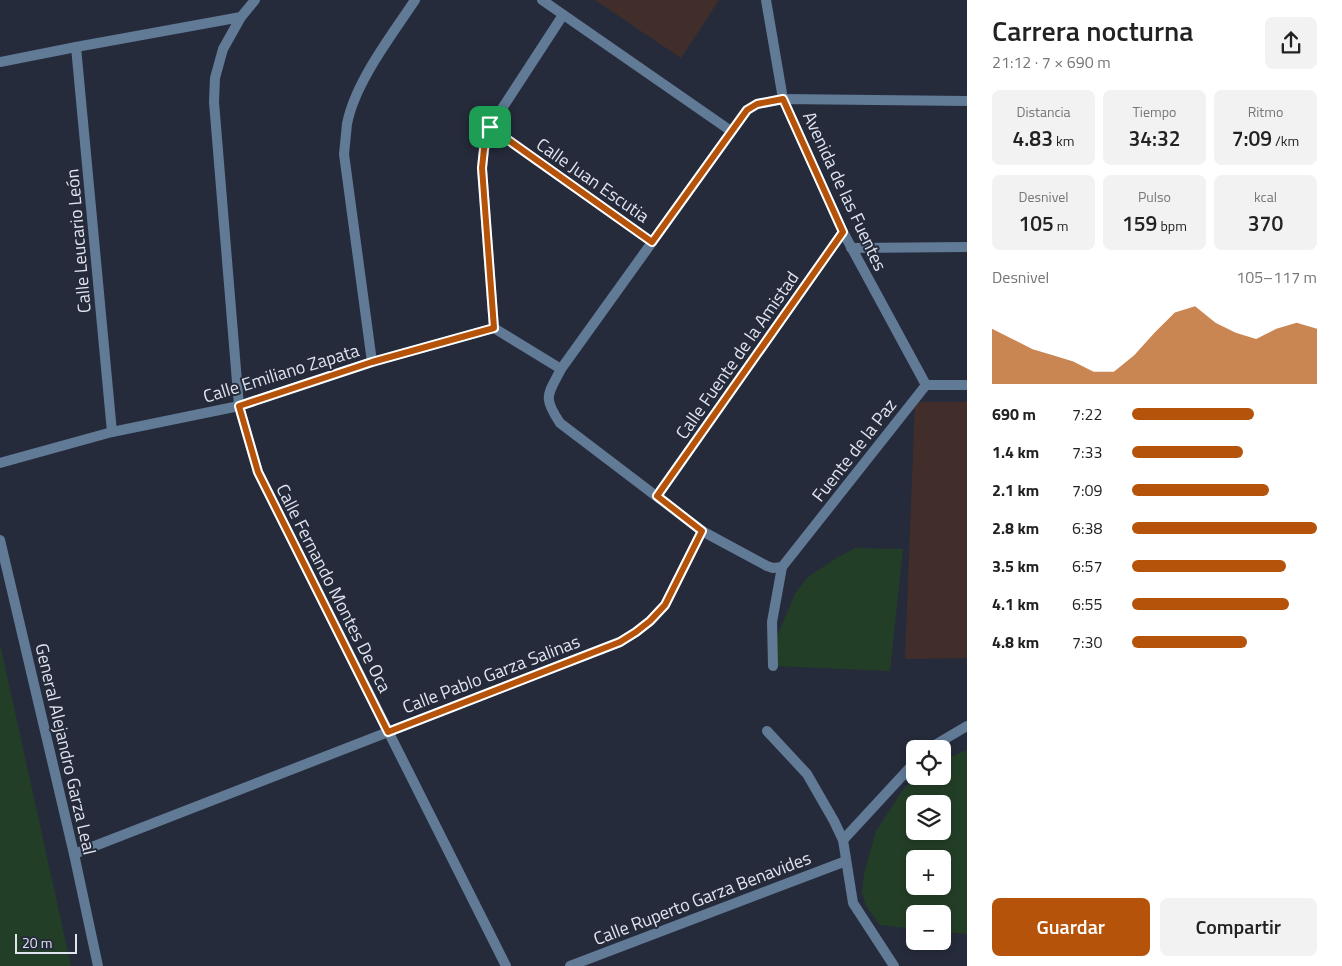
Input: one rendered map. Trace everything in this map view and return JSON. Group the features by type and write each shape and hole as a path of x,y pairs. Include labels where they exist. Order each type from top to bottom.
{"street":[{"name":"Calle Fernando Montes De Oca","path":"255,0 241,17 223,49 215,78 214,102 239,406 258,472 506,966"},
{"path":"372,362 344,154 347,122 365,77 415,0"},
{"path":"542,0 731,131"},
{"name":"Avenida de las Fuentes","path":"766,0 783,99 843,232 926,385"},
{"path":"561,369 494,328 482,168 484,149 490,127 563,15"},
{"path":"0,62 241,17"},
{"name":"Calle Leucario León","path":"76,47 112,432"},
{"path":"773,666 772,622 782,567 773,568 767,566 702,531 560,423 553,413 548,394 561,369 747,110 757,104 783,99 967,101"},
{"name":"Calle Juan Escutia","path":"490,127 652,242"},
{"name":"Calle Fuente de la Amistad","path":"657,496 843,232"},
{"path":"851,248 967,247"},
{"name":"Calle Emiliano Zapata","path":"0,463 112,432 239,406 372,362 494,328"},
{"path":"926,385 967,385"},
{"name":"Fuente de la Paz","path":"782,567 926,385"},
{"name":"Calle Pablo Garza Salinas","path":"74,854 620,642 650,621 665,605 702,531"},
{"name":"General Alejandro Garza Leal","path":"0,540 74,854 98,966"},
{"path":"943,740 967,726"},
{"path":"767,731 807,774 834,821 843,840 853,903 894,966"},
{"path":"843,840 906,772"},
{"name":"Calle Ruperto Garza Benavides","path":"570,966 846,861"}],"shaded area":[{"path":"595,0 719,0 681,58"},
{"path":"915,402 967,402 967,658 905,659"}],"green space":[{"path":"855,548 903,549 890,671 775,666 773,646 795,594 807,578"},
{"path":"0,644 71,966 0,966"},
{"path":"967,750 967,934 951,933 951,905 906,905 906,928 880,925 866,906 862,892 864,874 876,831 908,785 951,785 951,757"}],"route":[{"path":"783,99 843,232 657,496 702,531 665,605 650,621 620,642 388,732 270,499 258,472 239,406 372,362 494,328 482,168 484,149 490,127 652,242 747,110 757,104 783,99"}]}
